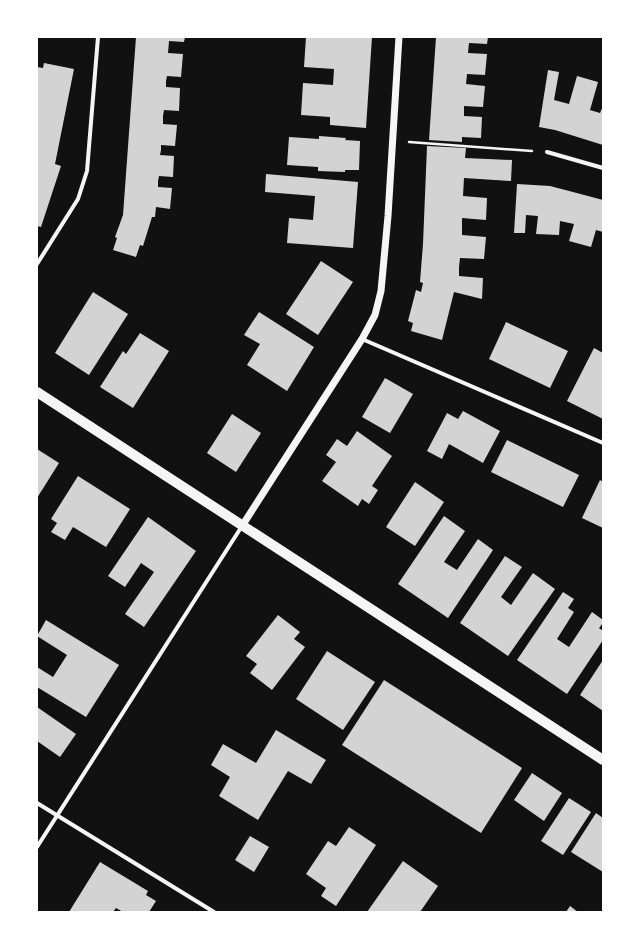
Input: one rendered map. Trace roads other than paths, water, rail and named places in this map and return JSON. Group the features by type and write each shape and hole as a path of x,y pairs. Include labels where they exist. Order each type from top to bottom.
{"main road":[{"path":"37,392 603,760"}],"street":[{"path":"37,264 78,199 87,171 98,37"},
{"path":"37,847 362,339 375,316 381,291 388,216 399,37"},
{"path":"548,152 603,168"},
{"path":"362,339 603,443"},
{"path":"37,803 214,912"}]}
